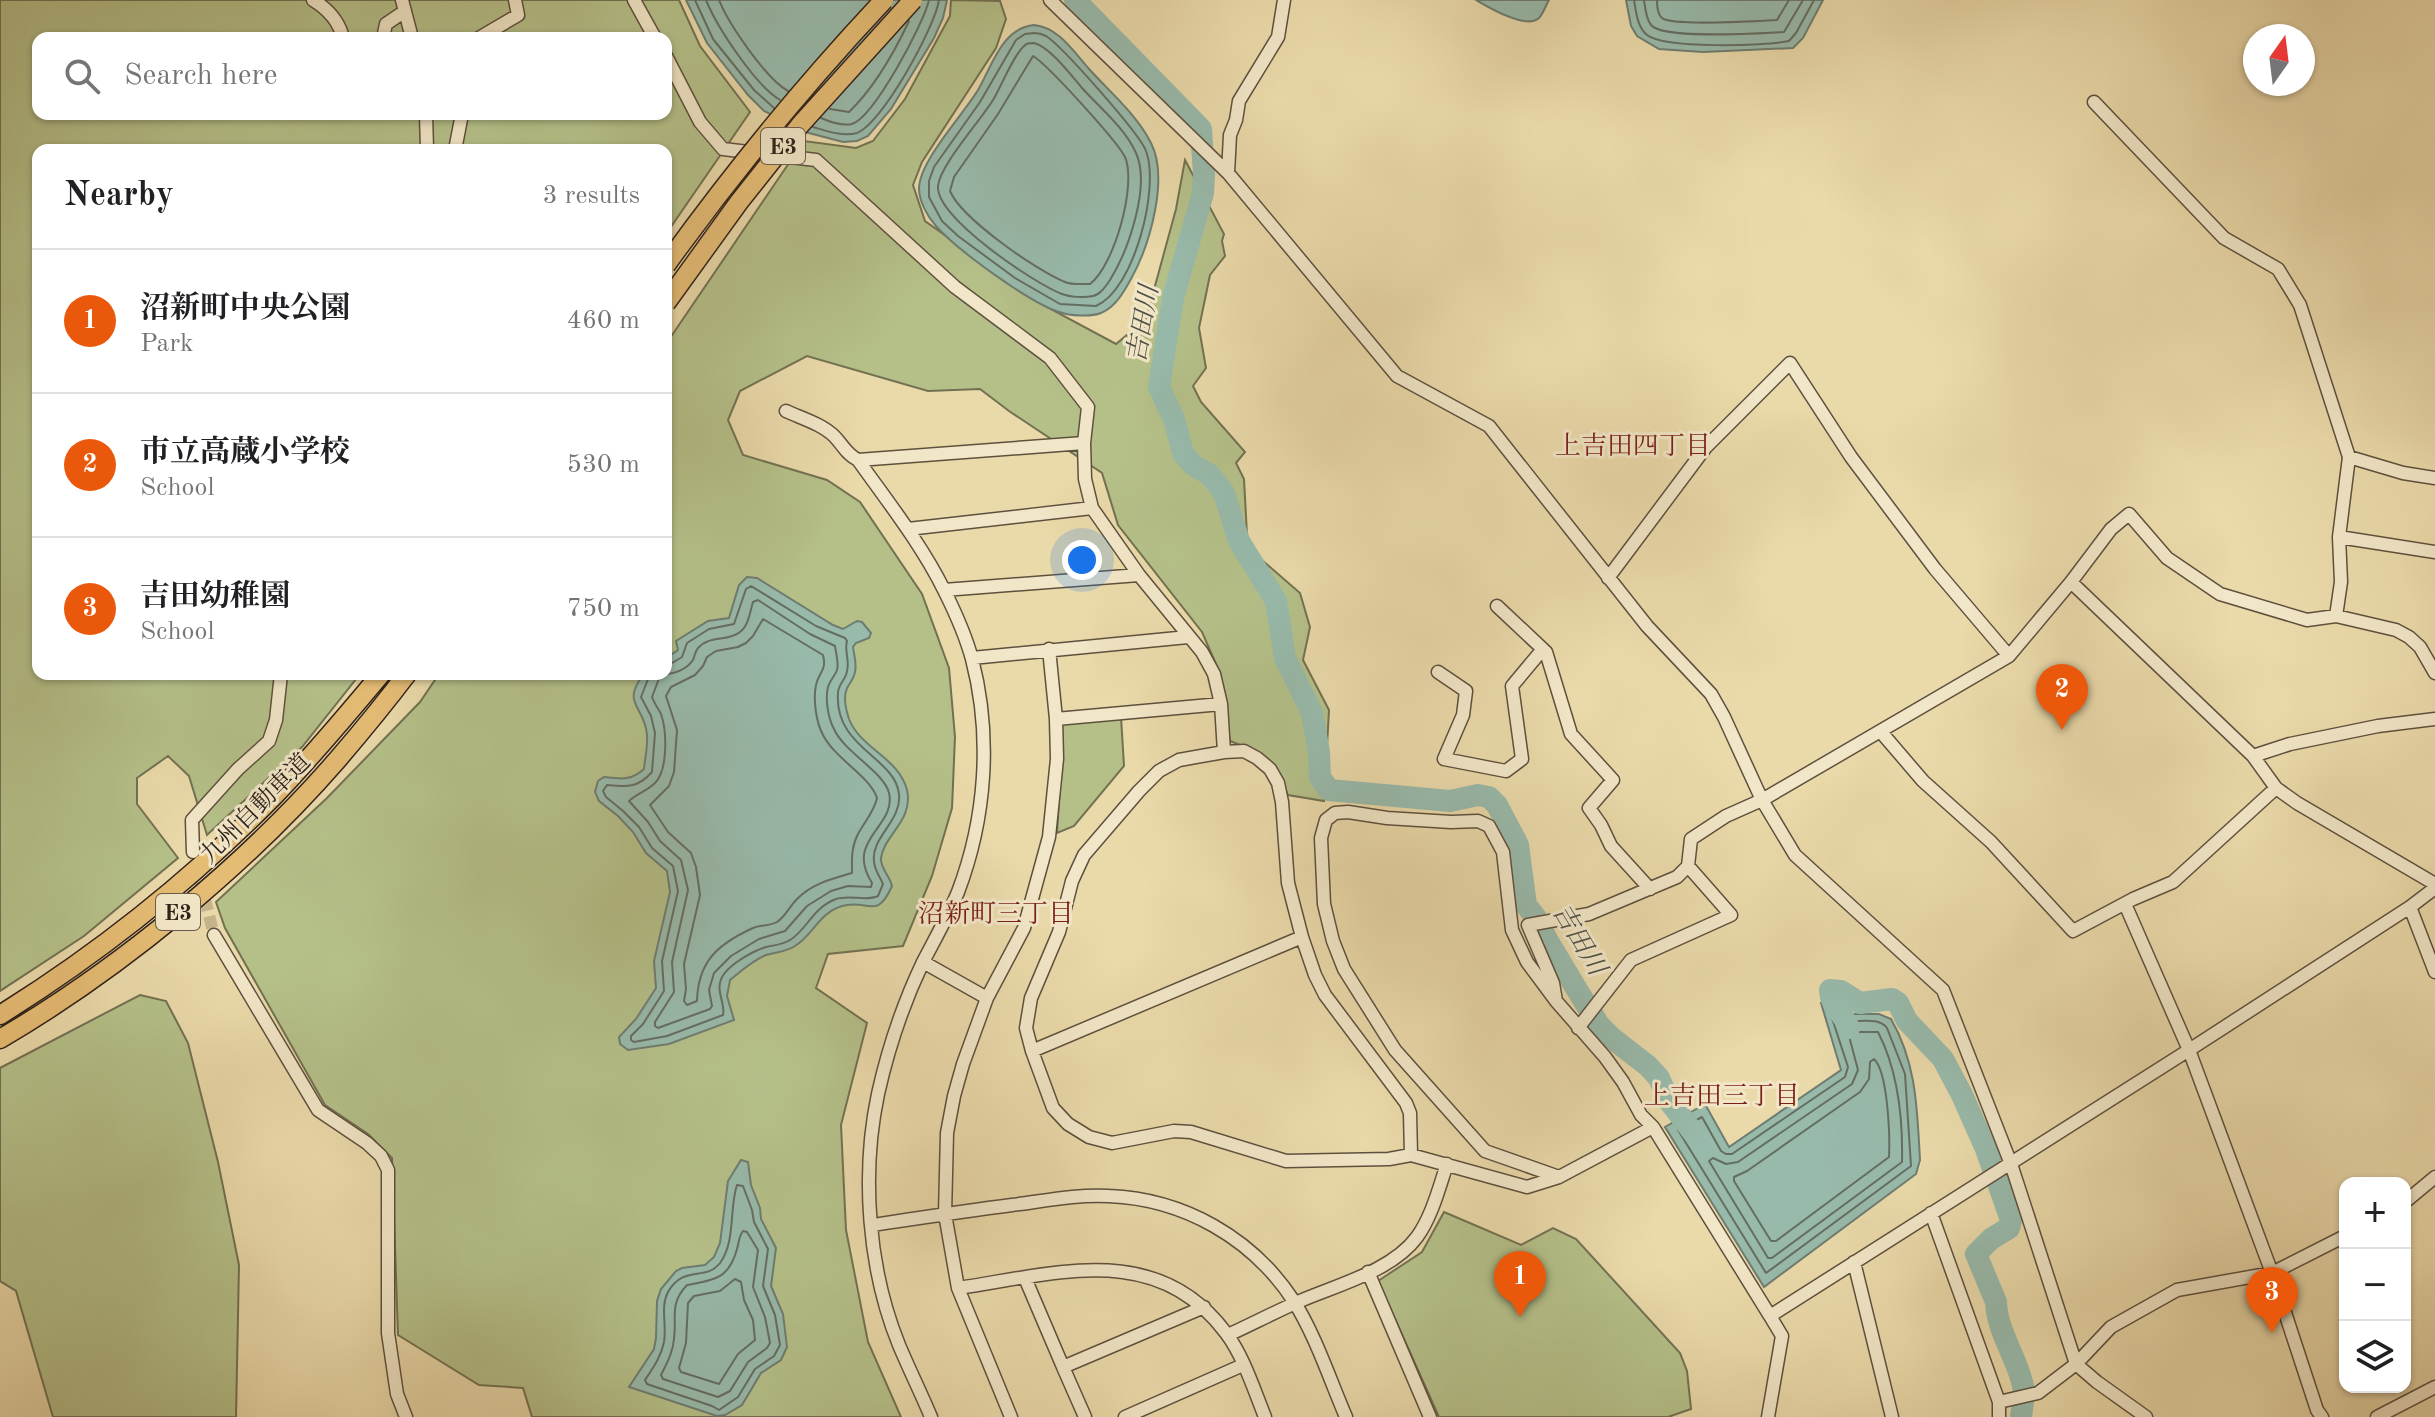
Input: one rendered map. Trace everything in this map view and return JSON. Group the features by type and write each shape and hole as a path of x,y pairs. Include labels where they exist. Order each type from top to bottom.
{"highway":[{"name":"E3","path":"672,257 777,121 884,0"},
{"name":"E3","path":"672,295 739,202 801,124 913,0"},
{"name":"九州自動車道","path":"0,1015 78,963 155,904 225,843 273,796 376,680"},
{"name":"九州自動車道","path":"0,1039 91,981 242,856 337,761 402,680"}],"street":[{"path":"313,0 338,22 341,32"},
{"path":"489,32 518,15 515,0"},
{"path":"634,0 652,32"},
{"path":"1050,0 1228,173 1397,376 1489,426 1647,626 1711,694 1762,800 1795,855 1943,990 2011,1164 2076,1364 2146,1417"},
{"path":"1228,173 1230,135 1239,101 1278,37 1284,0"},
{"path":"384,32 386,24 403,6"},
{"path":"403,6 410,32"},
{"path":"672,68 700,122 723,149 816,160 955,287 1050,358 1088,407 1084,443 1085,479 1092,508 1139,575 1202,652 1214,674 1221,704 1224,752"},
{"path":"2094,102 2224,238 2278,269 2300,305 2349,457 2339,537 2341,582 2336,616"},
{"path":"426,120 427,144"},
{"path":"456,144 461,120"},
{"path":"1608,578 1706,447 1790,363 1851,457 1935,569 2009,656"},
{"path":"786,411 825,429 836,438 846,454 858,460 908,529 944,590 972,658 980,709 983,751 980,813 957,895 923,962 892,1037 878,1096 869,1179 876,1261 886,1305 898,1343 931,1417"},
{"path":"858,460 1084,443"},
{"path":"2349,457 2403,473 2435,478"},
{"path":"908,529 1092,508"},
{"path":"1556,1001 1553,983 1528,925 1589,914 1677,877 1688,866 1691,839 1726,816 1762,800 2009,656 2111,529 2129,514 2167,558 2220,594 2307,620 2336,616 2396,630 2420,647 2435,673"},
{"path":"2339,537 2435,552"},
{"path":"944,590 1139,575"},
{"path":"1770,1316 2189,1050 2410,907 2435,886 2276,788 2253,756 2071,582"},
{"path":"1497,606 1546,652 1571,734 1613,780 1589,808 1611,846 1650,889"},
{"path":"972,658 1188,637"},
{"path":"2420,647 2435,642"},
{"path":"1011,1417 958,1288 945,1214 947,1133 954,1096 987,998 1024,928 1049,837 1057,759 1049,649"},
{"path":"1438,672 1466,691 1463,715 1444,759 1506,771 1522,759 1512,686 1543,649"},
{"path":"193,852 192,820 238,769 269,741 276,720 280,680"},
{"path":"1056,719 1221,704"},
{"path":"2253,756 2290,744 2378,726 2435,719"},
{"path":"1881,732 1923,781 1991,842 2073,931 2173,882 2276,788"},
{"path":"1411,1155 1410,1113 1406,1103 1325,995 1315,975 1288,883 1282,802 1278,783 1270,769 1244,751 1179,760 1159,771 1084,855 1072,881 1059,932 1031,998 1026,1028 1032,1051 1053,1108 1068,1124 1089,1137 1112,1143 1174,1131 1191,1132 1286,1161 1389,1159 1411,1155 1527,1187 1559,1177 1653,1127"},
{"path":"1559,1177 1485,1151 1395,1050 1344,969 1324,904 1321,838 1326,820 1335,813 1451,822 1478,821 1489,826 1503,852 1512,930 1527,962 1623,1082 1782,1336 1768,1417"},
{"path":"1578,1028 1631,960 1731,915 1688,866"},
{"path":"2125,904 2189,1050 2322,1417"},
{"path":"2410,907 2435,972"},
{"path":"214,935 318,1110 367,1143 381,1156 388,1170 388,1333 397,1394 406,1417"},
{"path":"1032,1051 1302,937"},
{"path":"923,962 987,998"},
{"path":"1228,1335 1386,1264 1401,1254 1419,1235 1427,1220 1447,1164"},
{"path":"2411,1197 2435,1177"},
{"path":"872,1225 1072,1197 1106,1195 1138,1198 1170,1206 1218,1228 1243,1244 1278,1279 1295,1303 1346,1417"},
{"path":"1931,1213 1999,1402 1999,1417"},
{"path":"1999,1402 2038,1393 2076,1364 2111,1327 2177,1290 2272,1273 2339,1239"},
{"path":"1854,1262 1892,1417"},
{"path":"958,1288 1096,1269 1152,1277 1175,1287 1204,1307 1228,1335 1265,1417"},
{"path":"1368,1272 1430,1417"},
{"path":"1025,1278 1085,1417"},
{"path":"1063,1367 1204,1307"},
{"path":"1125,1417 1243,1365"},
{"path":"2377,1417 2435,1387"}],"green space":[{"path":"0,0 679,0 700,46 750,112 672,225 672,144 32,144 32,680 355,680 302,747 207,835 189,776 168,756 137,778 137,804 178,858 84,936 0,991"},
{"path":"951,0 1000,1 1006,19 996,48 922,162 913,185 925,221 1045,306 1116,344 1146,319 1176,209 1185,160 1224,234 1225,256 1210,275 1199,328 1206,368 1193,386 1201,402 1245,452 1236,463 1244,479 1247,535 1255,554 1300,593 1310,627 1303,660 1329,710 1324,801 1288,795 1280,778 1255,751 1230,741 1220,673 1202,632 1118,525 1102,473 980,389 928,391 807,356 740,391 728,420 743,455 827,480 860,502 922,594 949,668 955,737 952,808 932,876 903,946 828,954 816,988 867,1023 841,1125 846,1230 868,1342 901,1417 532,1417 523,1388 479,1385 398,1335 392,1158 368,1134 325,1105 225,928 216,902 327,798 420,702 435,680 672,680 672,335 804,141 856,148 873,141 905,99 950,16"},
{"path":"1121,717 1124,766 1074,826 1057,833 1060,723"},
{"path":"140,995 166,1001 188,1043 218,1162 239,1265 236,1417 53,1417 16,1291 0,1281 0,1068"},
{"path":"1444,1212 1521,1245 1553,1228 1576,1239 1680,1353 1687,1371 1691,1409 1668,1417 1439,1417 1378,1281 1422,1252"}],"water":[{"path":"686,0 947,0 934,38 891,109 868,136 843,142 809,133 764,111 707,43"},
{"path":"1476,0 1549,0 1539,18 1525,21 1507,16"},
{"path":"1626,0 1823,0 1803,38 1793,48 1703,52 1659,49 1637,36 1631,26"},
{"path":"1034,25 1058,35 1123,104 1151,143 1156,157 1158,192 1155,211 1139,263 1120,298 1097,314 1080,316 1059,312 1013,287 946,236 930,218 920,198 921,177 927,164 978,90 999,50 1014,33"},
{"path":"747,577 757,578 833,625 843,629 857,621 862,622 871,633 869,638 853,647 856,669 846,692 845,704 854,729 896,769 907,790 908,801 903,819 887,842 881,858 892,886 876,906 851,904 834,909 795,946 761,957 730,980 727,996 734,1020 669,1044 628,1050 620,1044 619,1037 636,1019 656,988 654,961 670,892 667,871 646,853 633,832 599,801 595,792 598,781 604,777 621,779 644,769 647,735 634,699 637,684 640,680 672,680 672,654 678,650 676,641 708,621 729,618 739,585"},
{"path":"1849,1001 1851,1014 1879,1014 1891,1019 1900,1036 1911,1070 1916,1105 1920,1160 1916,1174 1764,1287 1665,1127 1705,1104 1729,1147 1841,1070 1821,1003"},
{"path":"741,1160 748,1162 761,1219 776,1248 771,1286 783,1314 787,1347 781,1360 761,1373 742,1405 717,1416 629,1387 654,1349 657,1301 661,1289 676,1271 705,1265 714,1257 720,1243 728,1181"}],"waterway":[{"name":"吉田川","path":"1075,0 1201,129 1203,193 1173,298 1159,387 1174,419 1183,453 1193,465 1210,475 1224,493 1239,541 1276,601 1285,658 1312,713 1320,777 1329,790 1450,801 1478,795 1489,797 1497,805 1518,845 1526,905 1579,993 1599,1025 1659,1078 1669,1101 1699,1140"},
{"name":"吉田川","path":"1849,1028 1832,1000 1830,990 1841,991 1860,1003 1892,999 1898,1003 1907,1021 1943,1059 1986,1149 2011,1220 2009,1228 1991,1239 1976,1254 2020,1375 2024,1393 2021,1417"}],"tunnel":[{"path":"196,864 214,935"}],"place":[{"name":"市立高蔵小学校","path":"2062,730"},
{"name":"沼新町中央公園","path":"1520,1317"},
{"name":"吉田幼稚園","path":"2272,1333"}],"district":[{"name":"上吉田四丁目","path":"1633,445"},
{"name":"沼新町三丁目","path":"996,913"},
{"name":"上吉田三丁目","path":"1722,1095"}]}
